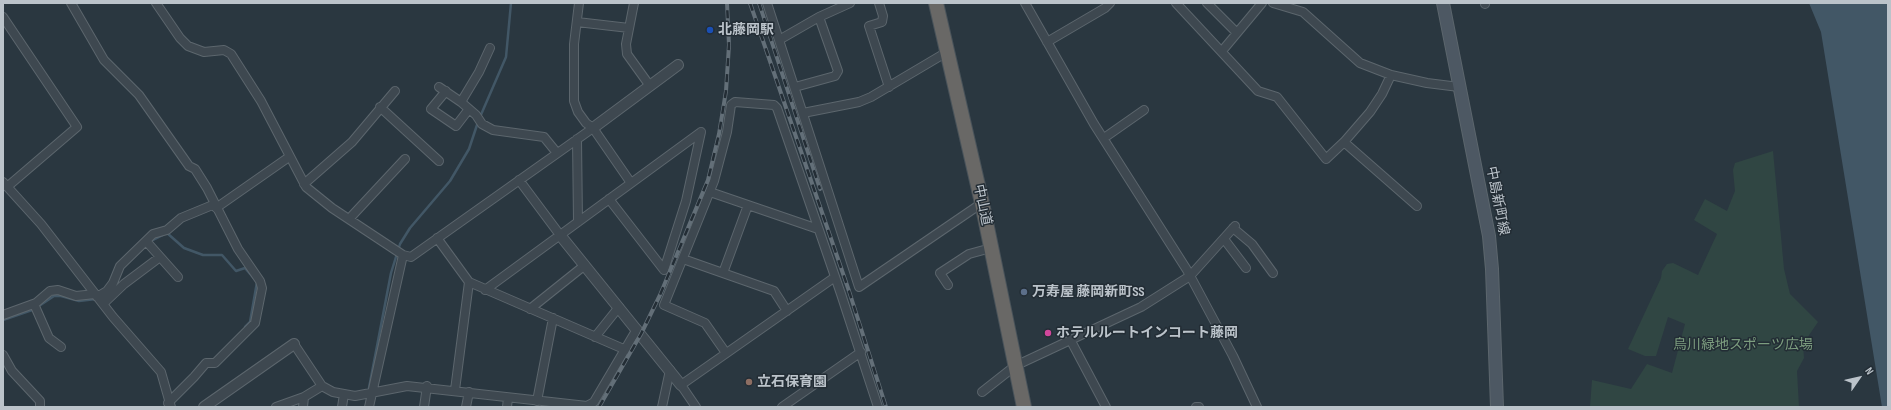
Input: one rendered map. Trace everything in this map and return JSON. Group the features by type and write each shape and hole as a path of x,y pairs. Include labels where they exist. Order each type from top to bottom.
{"highway":[{"name":"中山道","path":"936,3 982,203 1024,407"}],"main road":[{"name":"中島新町線","path":"1443,3 1489,236 1492,268 1497,407"}],"street":[{"path":"71,3 104,60 139,95 189,166 195,170 207,188 215,206 246,263 260,281 262,288 255,323 215,363 206,363 170,405"},
{"path":"156,3 180,38 188,46 204,52 224,50 231,54 261,101 304,184 332,208 403,255 411,257 593,128 678,65"},
{"path":"579,3 574,44 574,100 578,112 586,123 593,128 631,184"},
{"path":"634,3 626,44 627,54 650,86"},
{"path":"767,3 859,287 982,203"},
{"path":"779,40 819,17 850,3"},
{"path":"879,3 883,16 882,22 869,26 889,87"},
{"path":"1024,3 1094,124 1190,276 1233,356 1257,407"},
{"path":"1047,42 1106,8 1110,3"},
{"path":"1176,3 1258,91 1277,97 1326,159 1344,142 1382,94 1391,75"},
{"path":"1207,3 1236,32"},
{"path":"1222,51 1236,32 1262,3"},
{"path":"1273,3 1303,12 1360,63 1391,75 1427,83 1459,87"},
{"path":"3,17 78,127 5,185 41,224 96,296 161,372 170,405"},
{"path":"795,87 835,76 838,71 819,17"},
{"path":"577,22 629,28"},
{"path":"461,102 479,72 490,48"},
{"path":"803,113 859,102 889,87 947,52"},
{"path":"469,109 456,126 431,109 442,89 461,102 469,109 482,124 493,130 544,137 557,153"},
{"path":"304,184 352,142 395,91"},
{"path":"726,353 705,323 664,305 710,192 727,132 731,104 735,102 774,105 777,108 861,352 878,407"},
{"path":"380,107 440,161"},
{"path":"1104,138 1144,110"},
{"path":"485,290 609,199 631,184 701,132 686,201 664,270 609,199"},
{"path":"577,139 578,222"},
{"path":"1344,142 1417,206"},
{"path":"3,315 34,304 50,291 58,290 76,296 96,296 107,291 113,283 120,266 153,234 168,230 181,218 215,206 289,157"},
{"path":"349,219 405,159"},
{"path":"519,180 560,235 670,370 696,407"},
{"path":"710,192 818,229"},
{"path":"723,273 748,205"},
{"path":"982,392 1015,366 1141,307 1190,276 1234,227 1252,244 1273,273"},
{"path":"437,238 469,282 626,350"},
{"path":"1224,239 1246,268"},
{"path":"146,241 178,277"},
{"path":"948,285 940,273 968,254 991,248"},
{"path":"369,407 403,255"},
{"path":"103,304 124,284 160,257"},
{"path":"683,259 774,291 787,311"},
{"path":"530,309 585,265"},
{"path":"681,385 835,278"},
{"path":"455,390 469,282"},
{"path":"34,304 49,338 61,347"},
{"path":"595,337 619,307"},
{"path":"538,401 553,318"},
{"path":"204,407 294,344 322,386 334,392 355,396 372,394 407,386 427,386 538,401 546,405 590,405 626,350 637,329"},
{"path":"1071,341 1106,407"},
{"path":"782,407 861,352"},
{"path":"3,356 12,370 40,401 40,407"},
{"path":"662,407 670,370"},
{"path":"276,407 304,397 322,386"},
{"path":"424,407 427,386"},
{"path":"466,407 468,392"},
{"path":"342,407 344,394"},
{"path":"303,407 304,397"},
{"path":"507,407 508,398"}],"green space":[{"name":"烏川緑地スポーツ広場","path":"1773,151 1784,269 1790,294 1818,322 1803,344 1804,358 1797,371 1799,407 1590,407 1592,380 1631,389 1647,364 1672,373 1685,324 1668,317 1656,356 1645,356 1628,349 1661,278 1662,271 1667,264 1673,263 1698,275 1717,234 1694,220 1705,199 1727,211 1735,191 1733,170 1735,163"}],"water":[{"path":"1809,3 1888,3 1888,407 1882,407 1821,32"}],"waterway":[{"path":"480,117 506,57 511,3"},
{"path":"368,393 391,273 400,244 410,228 450,181 469,149 478,122"},
{"path":"167,233 184,248 203,255 222,255 236,271 245,268 257,282 250,322 245,327"},
{"path":"151,241 163,235"},
{"path":"39,306 54,296 61,296 79,301 96,299"},
{"path":"3,320 35,309"}],"railway":[{"path":"599,407 641,334 660,295 708,180 719,134 726,91 729,45 727,3"},
{"path":"750,3 849,291 886,407"},
{"path":"759,3 820,189"}],"place":[{"name":"北藤岡駅","path":"710,30"},
{"name":"万寿屋 藤岡新町SS","path":"1024,292"},
{"name":"ホテルルートインコート藤岡","path":"1048,333"},
{"name":"立石保育園","path":"749,382"}]}
